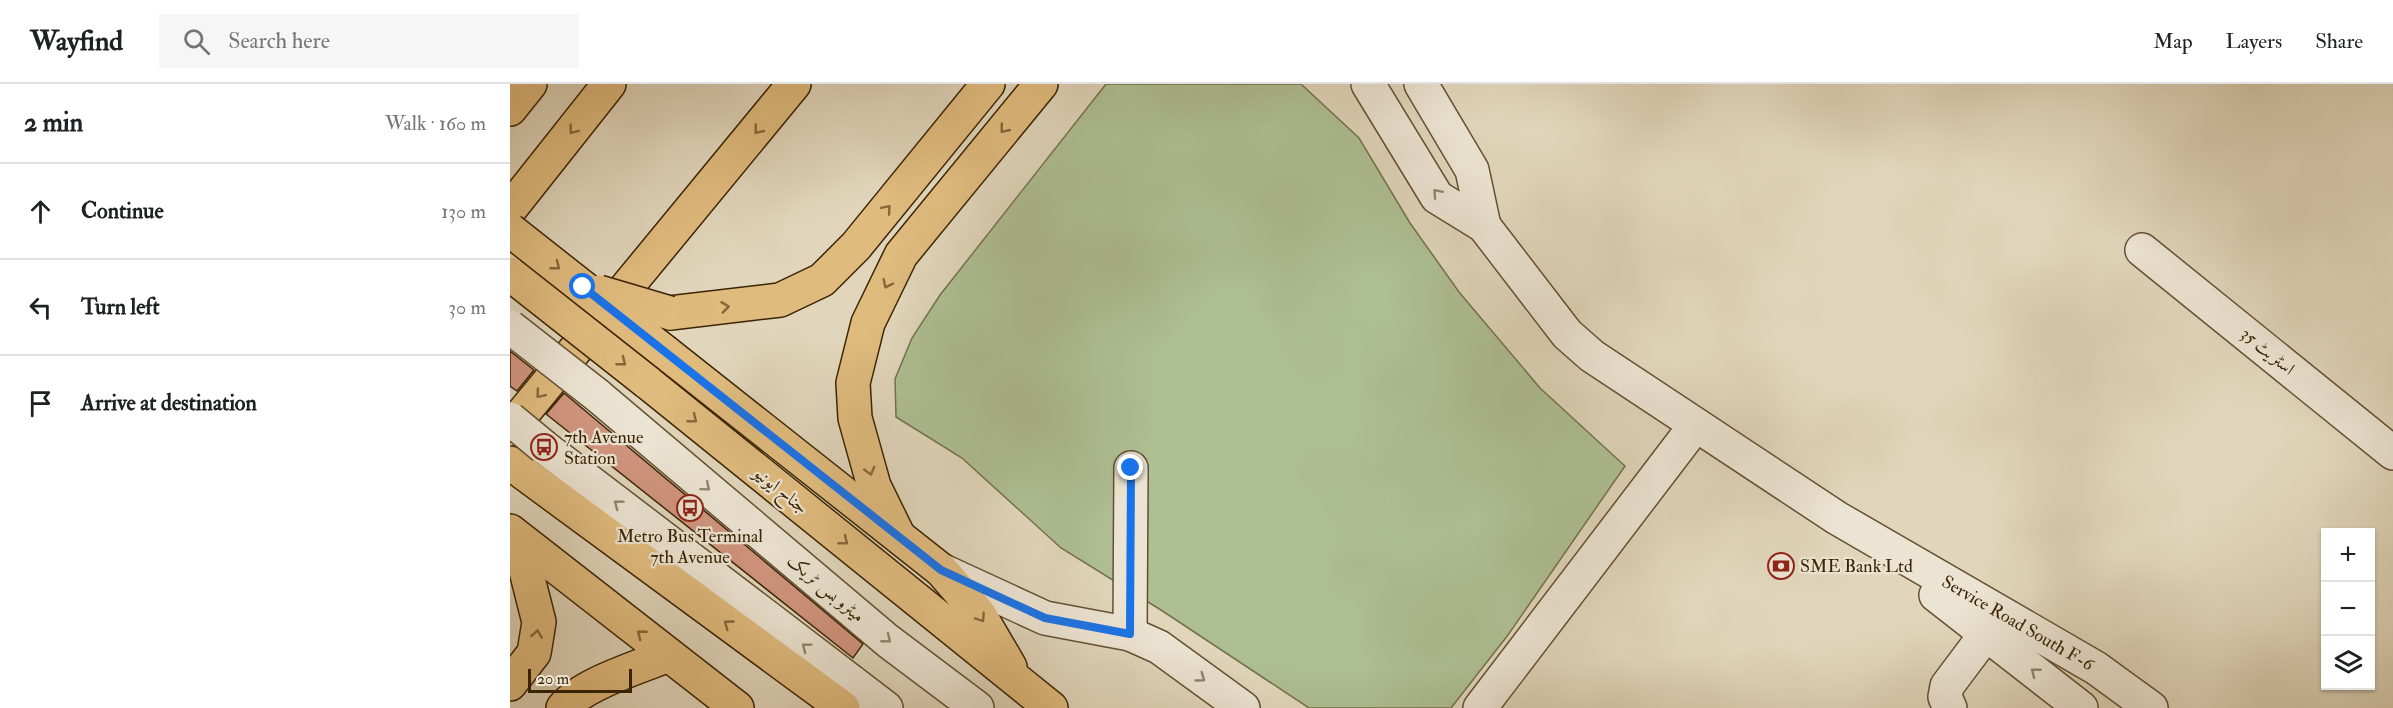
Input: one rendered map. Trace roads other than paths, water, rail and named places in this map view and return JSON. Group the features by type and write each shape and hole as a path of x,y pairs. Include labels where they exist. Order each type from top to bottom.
{"main road":[{"path":"510,109 530,84"},
{"path":"510,209 609,84"},
{"path":"510,429 794,84"},
{"path":"583,287 670,313 780,300 822,280 856,246 988,84"},
{"path":"898,535 874,486 855,418 853,383 868,323 901,255 1041,84"},
{"path":"510,230 941,570 979,614 1019,683"},
{"name":"جناح ایونیو","path":"510,274 1052,708"},
{"path":"522,472 843,708"},
{"path":"514,535 737,708"},
{"path":"510,684 534,653 539,622 514,535"},
{"path":"563,708 569,700 590,688 668,655"}],"street":[{"path":"1368,84 1437,197 1484,226 1567,334 1592,356 1837,518"},
{"path":"1421,84 1472,170 1484,226"},
{"name":"اسٹریٹ 35","path":"2142,250 2393,453"},
{"name":"میٹرو بس ٹریک","path":"510,327 597,395 888,640 977,708"},
{"path":"510,419 886,708"},
{"path":"1480,708 1695,426"},
{"path":"1130,634 1131,468"},
{"name":"Service Road South F-6","path":"1837,518 2081,708"},
{"name":"Service Road South F-6","path":"1837,518 2096,668 2151,708"},
{"path":"941,570 1045,618 1130,634 1159,647 1243,708"},
{"path":"1950,708 1945,697 1947,686 1986,634"}],"place":[{"name":"7th Avenue Station","path":"544,447"},
{"name":"Metro Bus Terminal 7th Avenue","path":"690,508"},
{"name":"SME Bank Ltd","path":"1781,566"}]}
